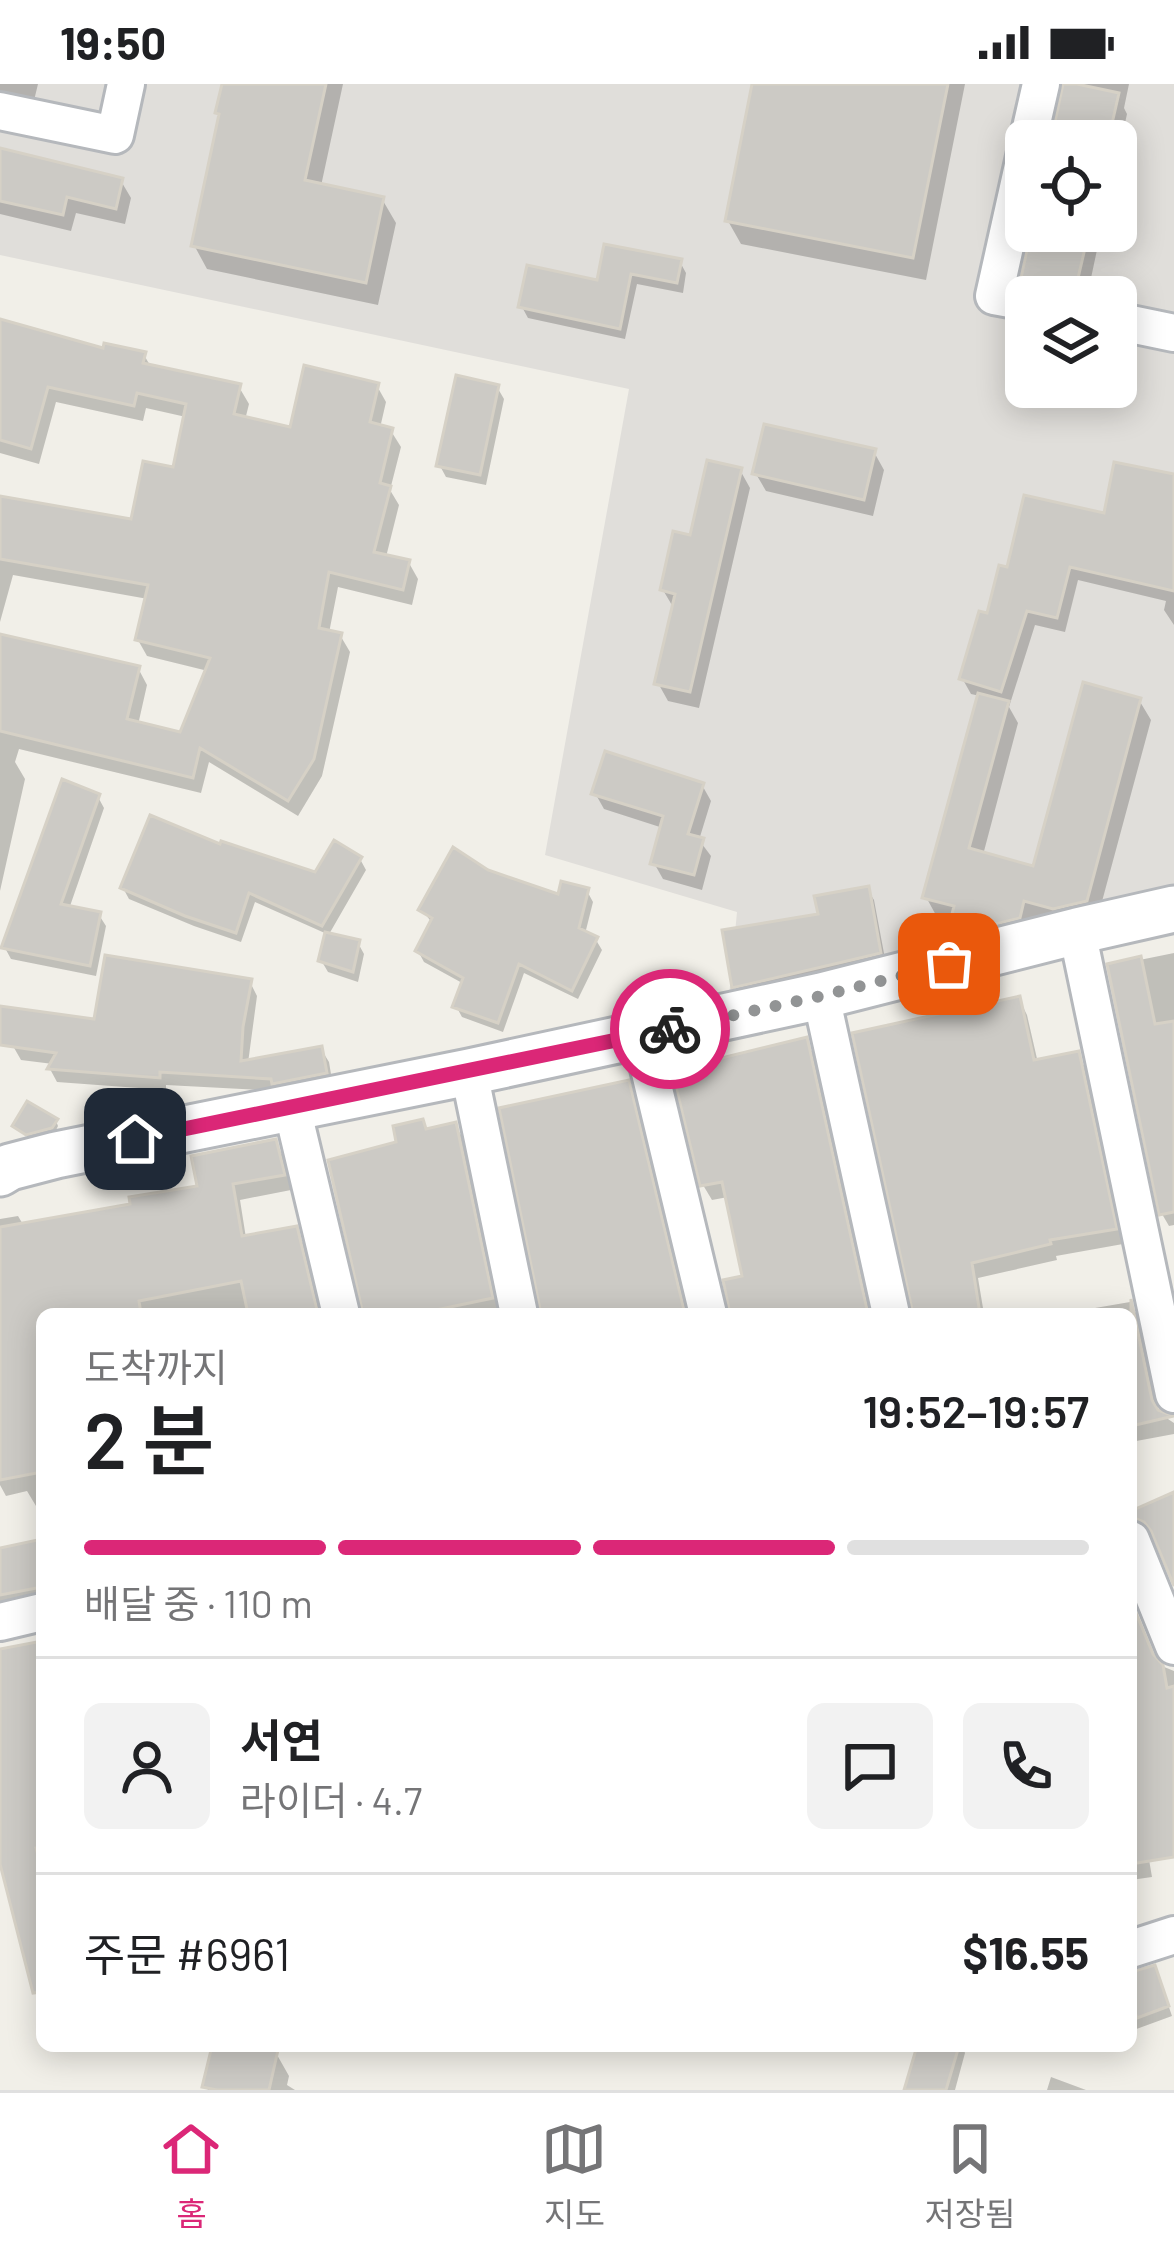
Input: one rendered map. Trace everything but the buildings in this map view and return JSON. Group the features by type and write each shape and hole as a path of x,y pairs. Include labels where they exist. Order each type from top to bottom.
{"street":[{"path":"0,111 115,135 126,84"},
{"path":"1033,120 1041,84"},
{"path":"1005,246 994,296 1005,298"},
{"path":"1137,325 1174,333"},
{"path":"0,1173 56,1155 821,996 1077,931 1172,919"},
{"path":"1077,931 1174,1394"},
{"path":"821,996 890,1308"},
{"path":"641,1035 707,1308"},
{"path":"469,1072 518,1308"},
{"path":"292,1108 340,1308"},
{"path":"1137,1555 1174,1646"},
{"path":"0,1622 36,1613"},
{"path":"1137,1947 1174,1935"}],"shaded area":[{"path":"0,84 1174,84 1174,888 729,996 737,912 545,855 629,389 0,255"}],"way so far":[{"path":"670,1029 949,964"}],"route":[{"path":"135,1139 670,1029"}]}
